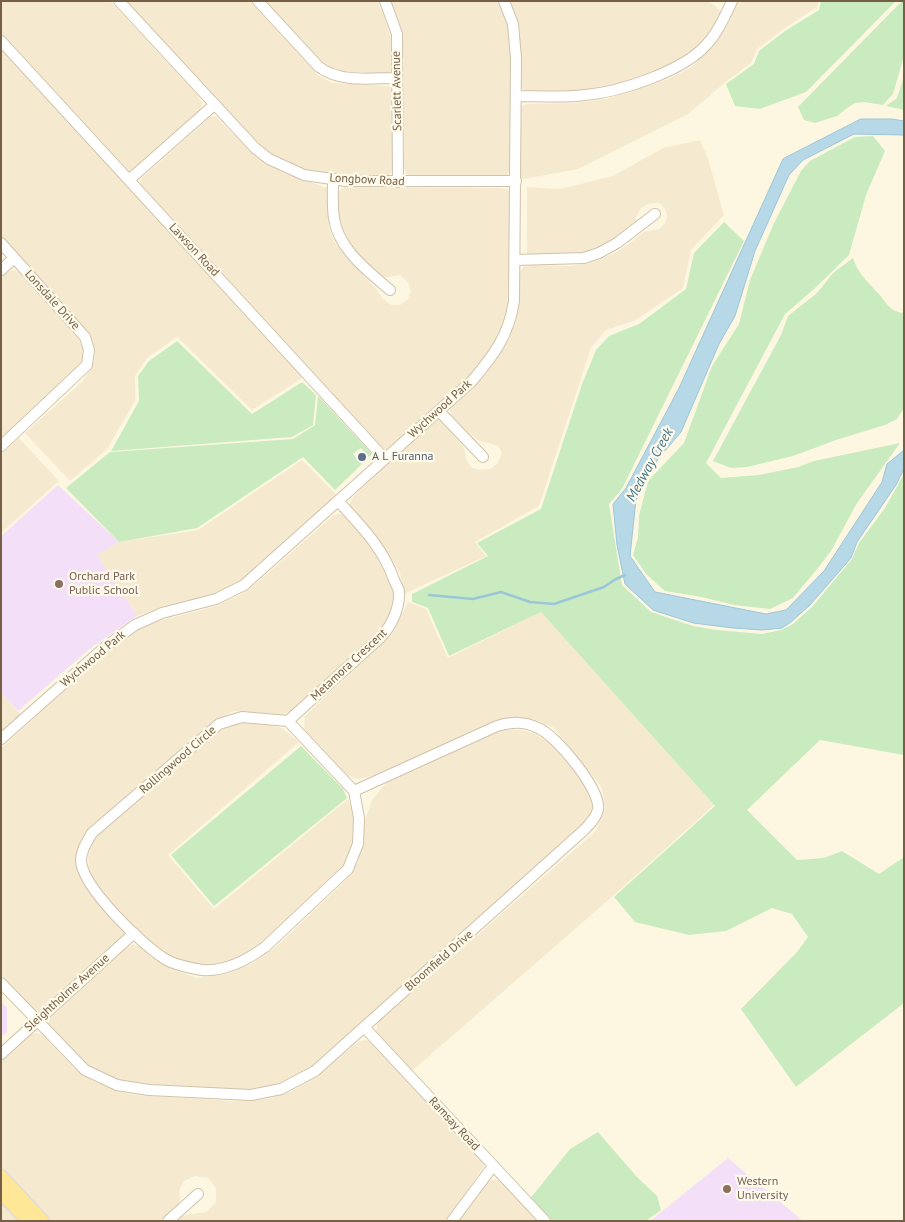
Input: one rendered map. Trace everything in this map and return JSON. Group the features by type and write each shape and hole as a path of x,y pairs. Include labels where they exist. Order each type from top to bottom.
{"main road":[{"path":"1,1176 42,1221"},
{"path":"1,1193 28,1221"}],"street":[{"name":"Longbow Road","path":"119,1 254,148 269,159 304,175 346,181 516,181"},
{"path":"258,1 319,67 327,73 339,77 397,78"},
{"name":"Scarlett Avenue","path":"385,1 396,34 398,182"},
{"name":"Wychwood Park","path":"1,739 121,634 148,618 216,599 244,585 472,381 492,358 502,342 512,315 515,260 516,58 513,24 504,1"},
{"path":"516,96 583,96 600,93 670,71 692,58 708,44 728,3"},
{"name":"Lawson Road","path":"1,41 386,459"},
{"path":"129,180 214,105"},
{"path":"333,179 334,218 342,242 362,266 390,290"},
{"path":"515,260 584,258 617,243 655,214"},
{"name":"Lonsdale Drive","path":"1,243 85,337 90,350 87,365 1,446"},
{"path":"1,270 14,258"},
{"path":"439,411 483,457"},
{"name":"Metamora Crescent","path":"288,721 381,637 391,626 396,610 399,590 381,552 368,534 339,502"},
{"name":"Rollingwood Circle","path":"288,721 242,717 219,724 92,833 84,846 81,862 85,876 94,891 134,933 152,950 167,960 202,970 230,966 255,954 348,869 354,856 359,833 360,818 354,791"},
{"path":"288,721 354,791"},
{"name":"Bloomfield Drive","path":"1,983 85,1070 117,1085 149,1090 251,1095 280,1089 315,1071 511,898 583,831 598,811 595,792 586,777 552,736 541,728 527,723 512,722 497,726 354,791"},
{"name":"Sleightholme Avenue","path":"1,1054 134,933"},
{"name":"Ramsay Road","path":"364,1027 545,1221"},
{"path":"452,1221 493,1166"},
{"path":"168,1221 198,1194"}],"shaded area":[{"path":"1,1 110,1 196,93 202,103 201,110 132,172 128,172 1,35"},
{"path":"124,1 250,1 318,75 332,83 389,86 393,91 393,170 388,176 319,174 296,167 275,157 252,139"},
{"path":"263,1 378,1 392,41 394,66 392,71 385,74 342,74 319,63"},
{"path":"389,1 498,1 508,27 511,53 510,169 507,175 502,177 411,176 406,173 404,167 404,62 402,40"},
{"path":"510,1 708,1 716,6 721,13 703,44 667,68 610,87 582,92 528,92 521,88 515,18"},
{"path":"738,1 819,1 817,7 757,49 751,63 688,114 578,169 519,180 521,108 523,105 575,103 607,99 668,79 690,68 706,53 720,34"},
{"path":"1,49 304,377 252,410 177,337 147,358 135,376 135,401 107,449 70,481 25,433 82,382 93,366 95,352 93,341 85,330 1,236"},
{"path":"215,116 257,157 284,173 327,188 329,193 329,228 335,243 383,299 391,305 400,305 407,300 411,292 408,282 400,275 382,278 377,276 343,237 338,223 339,191 345,187 498,188 506,189 510,192 507,310 498,337 488,355 472,373 393,446 386,450 380,448 141,188 140,182 142,178 210,117"},
{"path":"700,140 708,159 724,215 691,250 683,288 636,320 606,330 591,348 539,506 475,542 486,556 404,594 400,573 391,558 349,505 353,497 433,421 439,419 463,446 467,461 471,467 479,470 490,469 498,463 502,453 498,446 478,440 471,435 452,416 449,409 488,372 509,339 519,302 519,274 523,267 531,265 571,266 590,263 613,254 643,232 659,229 665,223 667,216 665,209 659,203 651,203 641,208 636,217 637,225 601,248 581,254 527,254 527,187 560,189 613,176 663,148"},
{"path":"13,270 19,272 79,340 83,350 82,362 74,373 1,438 1,276"},
{"path":"19,438 59,481 1,533 1,453"},
{"path":"302,460 338,496 246,577 229,588 210,596 158,608 137,616 97,555 119,542 198,530"},
{"name":"Orchard Park Public School","path":"58,485 119,542 97,555 137,616 92,647 18,711 1,693 1,536"},
{"path":"341,514 347,518 373,549 387,574 395,595 392,612 383,629 293,711 278,715 234,711 217,720 87,833 77,857 78,870 88,889 124,931 124,938 47,1008 35,1011 1,974 1,748 113,647 137,629 159,621 216,606 241,594 257,583 334,515"},
{"path":"408,602 426,609 448,658 541,612 714,805 613,896 412,1071 379,1037 376,1031 378,1022 596,831 605,808 602,788 554,728 533,719 509,719 483,727 376,775 358,779 345,775 304,733 305,716 392,634"},
{"path":"1,693 21,715 1,733"},
{"path":"247,722 282,728 299,742 168,855 214,909 348,799 354,813 356,835 347,862 332,882 257,949 235,961 210,966 192,965 168,957 144,937 96,886 89,868 88,853 95,838 109,824 215,733 231,725"},
{"path":"500,730 522,730 536,734 550,743 590,789 593,804 591,816 310,1070 283,1085 254,1092 119,1082 90,1068 55,1035 48,1025 49,1019 123,950 132,945 139,946 153,958 174,970 198,978 227,974 253,963 278,945 344,882 358,862 365,820 372,800 387,782"},
{"path":"1,1001 7,1008 7,1032 1,1037"},
{"path":"37,1033 42,1035 76,1070 93,1081 117,1091 135,1095 234,1101 266,1099 292,1091 317,1076 359,1041 366,1040 374,1043 481,1159 484,1166 446,1221 177,1221 181,1216 206,1212 216,1202 216,1188 208,1178 195,1176 184,1181 179,1191 180,1199 177,1208 162,1221 48,1221 1,1170 1,1061 31,1034"},
{"name":"Western University","path":"728,1158 803,1221 650,1221"},
{"path":"496,1179 505,1185 538,1221 459,1221 488,1181"},
{"path":"1,1200 21,1221 1,1221"}],"green space":[{"path":"821,1 896,1 806,92 760,109 735,106 726,84 754,64 759,51 785,31 819,10"},
{"path":"904,1 904,56 893,94 883,105 864,102 855,103 837,116 815,123 804,120 798,107"},
{"path":"904,76 904,110 886,106 897,98"},
{"path":"873,136 885,151 866,195 849,255 785,314 706,463 721,478 759,475 900,443 857,503 831,551 793,598 770,609 734,605 665,591 646,574 633,555 638,538 639,516 648,481 684,443 712,366 739,324 750,280 774,223 801,171 810,161 855,137"},
{"path":"724,222 744,241 622,489 609,504 622,585 651,612 693,626 762,634 781,630 793,624 812,607 852,559 859,543 885,508 904,474 904,755 820,740 747,810 797,860 824,858 842,851 879,874 904,857 904,1003 796,1087 741,1009 797,952 808,937 792,914 772,908 726,931 689,935 635,922 614,897 715,806 541,612 449,656 428,608 412,602 412,594 488,556 477,543 541,509 582,384 596,350 609,336 639,324 686,289 694,253"},
{"path":"853,258 857,268 888,305 894,310 904,313 904,408 897,419 885,425 793,456 747,467 731,468 713,461 781,335 788,316 817,293 833,273"},
{"path":"177,341 252,414 302,382 316,395 313,425 292,437 111,451 139,401 138,376 149,361"},
{"path":"318,396 372,454 369,457 361,448 353,454 362,464 335,490 303,457 197,528 119,542 66,488 110,452 293,439 315,425"},
{"path":"301,746 343,789 347,798 214,906 171,855"},
{"path":"598,1132 636,1176 657,1196 661,1210 646,1221 548,1221 529,1200 570,1149"}],"water":[{"name":"Medway Creek","path":"861,119 904,121 904,135 854,134 803,160 789,175 755,251 735,316 719,344 681,432 658,459 636,500 630,556 655,592 766,614 786,610 824,571 882,482 887,464 904,450 904,469 896,485 857,542 851,558 810,605 782,628 762,630 693,623 653,610 625,584 617,545 613,504 626,488 679,388 783,159"}],"waterway":[{"path":"429,595 473,599 501,592 530,602 554,604 604,587 625,575"}],"place":[{"name":"A L Furanna","path":"362,457"},
{"name":"Orchard Park Public School","path":"59,584"},
{"name":"Western University","path":"727,1189"}]}
